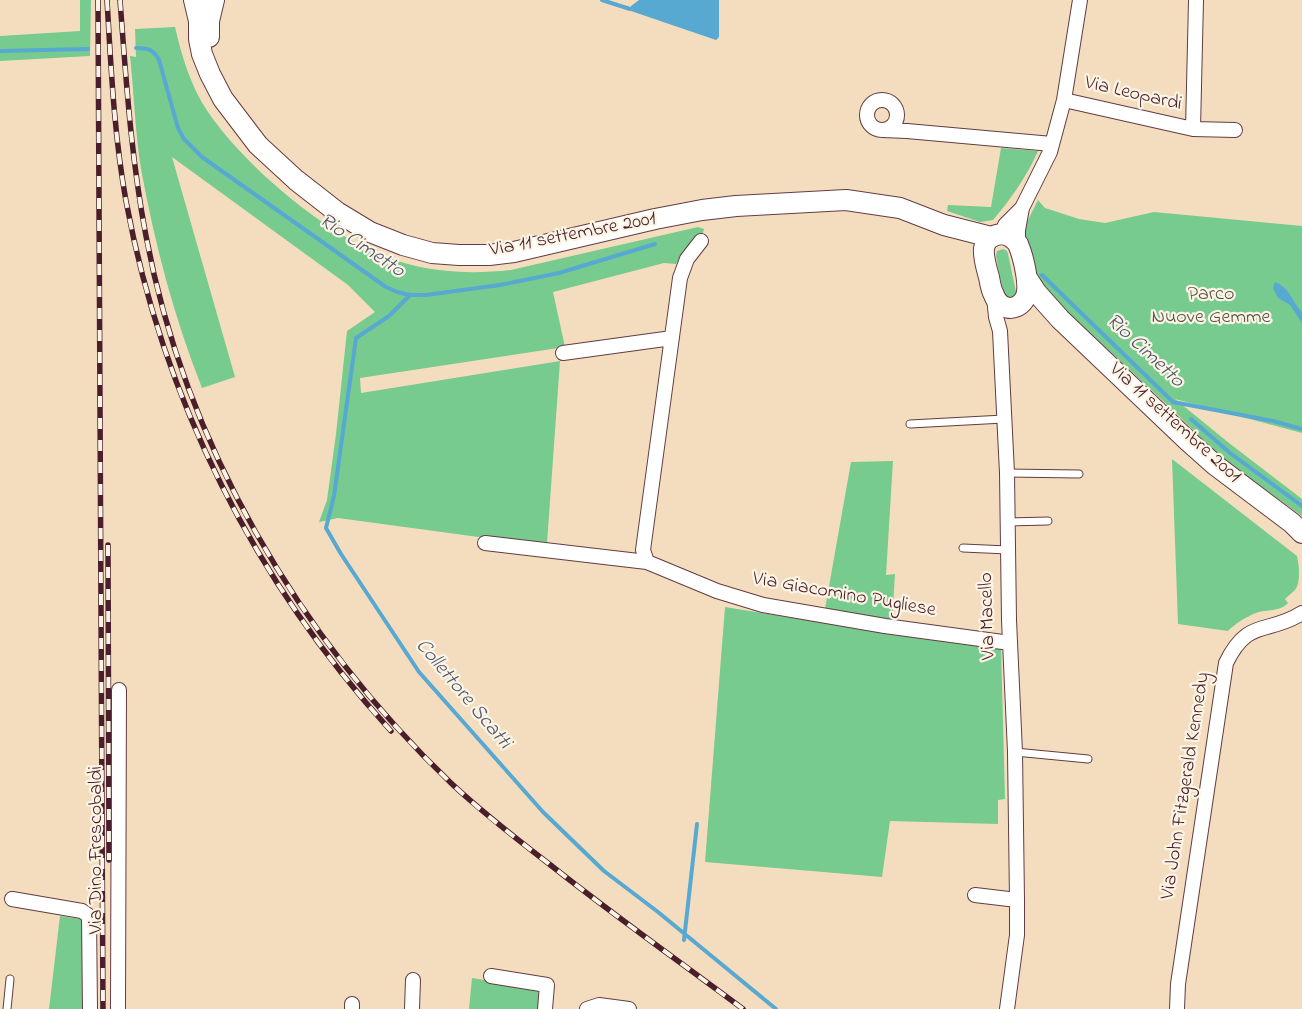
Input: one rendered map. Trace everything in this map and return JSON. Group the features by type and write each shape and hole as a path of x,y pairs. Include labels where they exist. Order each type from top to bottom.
{"main road":[{"name":"Via 11 settembre 2001","path":"194,0 199,21 199,39 202,54 210,74 223,99 258,145 296,180 337,212 370,232 403,245 432,253 459,255 514,252 702,210 736,206 846,200 900,208 944,224 1004,239 1036,292 1060,319 1202,453 1299,528"},
{"name":"Via 11 settembre 2001","path":"214,0 209,21 209,48 214,73 223,99"},
{"name":"Via 11 settembre 2001","path":"944,224 966,240 984,259 994,297 1005,308 1032,306 1060,319"},
{"path":"984,259 983,249 1004,239"},
{"name":"Via 11 settembre 2001","path":"1016,306 1026,299 1027,278"}],"street":[{"path":"1004,239 1018,230 1022,208 1042,169 1052,144 1064,100 1080,0"},
{"name":"Via Leopardi","path":"1193,129 1196,0"},
{"path":"883,130 892,126 896,121 896,111 891,103 882,99 873,102 867,110 867,120 874,128 883,130 908,130 1052,144"},
{"name":"Via Leopardi","path":"1064,100 1193,129 1235,130"},
{"path":"896,121 908,130"},
{"path":"647,562 643,550 680,278 687,259 701,241"},
{"name":"Via Macello","path":"994,297 1000,331 1015,752 1017,935 1007,1009"},
{"name":"Via Macello","path":"1000,331 1016,306"},
{"path":"563,353 672,338"},
{"name":"Via Giacomino Pugliese","path":"485,543 647,562 717,590 763,605 885,626 1010,642"},
{"name":"Via John Fitzgerald Kennedy","path":"1176,1009 1226,663 1239,642 1251,632 1261,627 1293,619 1302,613"},
{"name":"Via Dino Frescobaldi","path":"118,1009 119,690"},
{"path":"975,895 1016,900"},
{"path":"12,899 82,911 89,916 90,1009"},
{"path":"491,976 547,984 545,1009"},
{"path":"412,1009 413,980"},
{"path":"587,1009 598,1005 629,1009"}],"lane":[{"path":"910,424 1004,419"},
{"path":"1006,473 1079,474"},
{"path":"1007,522 1048,521"},
{"path":"963,548 1008,550"},
{"path":"1015,752 1088,758"},
{"path":"7,1009 10,979"}],"green space":[{"path":"80,0 91,0 90,56 0,61 0,36 80,31"},
{"path":"175,27 184,60 202,102 225,134 245,157 269,180 321,221 348,239 401,262 456,272 511,270 698,227 704,229 703,233 688,246 676,264 664,263 553,292 565,347 360,378 361,393 560,361 547,543 486,538 338,518 319,522 327,500 347,331 375,312 348,285 172,157 235,377 202,388 174,308 152,225 139,155 130,56 136,57 135,29"},
{"path":"1001,148 1038,151 1018,187 993,220 980,222 947,211 948,205 991,207"},
{"name":"Parco Nuove Gemme","path":"1038,200 1045,208 1079,219 1105,223 1154,212 1302,226 1302,433 1175,399 1302,499 1302,516 1220,457 1038,284 1024,234 1025,226"},
{"path":"1003,249 1008,254 1016,292 1015,296 1009,299 1003,293 996,256 997,251"},
{"path":"1172,459 1297,556 1299,579 1295,590 1285,599 1288,603 1285,606 1245,618 1228,631 1178,624"},
{"path":"893,461 886,575 895,574 892,621 825,609 851,462"},
{"path":"725,607 880,632 1001,646 1005,799 998,800 998,824 890,821 882,877 705,862"},
{"path":"60,916 81,919 86,924 87,1009 49,1009"},
{"path":"472,978 537,989 540,997 539,1009 469,1009"}],"water":[{"path":"639,0 719,0 719,37 716,40 631,11 631,6"},
{"path":"1275,282 1288,291 1302,312 1302,323 1290,305 1278,298 1273,288"}],"waterway":[{"path":"602,0 630,9"},
{"name":"Rio Cimetto","path":"136,48 150,50 157,56 178,128 184,139 202,157 386,287 397,292 410,295 426,295 500,285 559,273 655,244"},
{"name":"Rio Cimetto","path":"0,51 88,49"},
{"name":"Rio Cimetto","path":"1042,275 1173,402 1273,421 1302,429"},
{"name":"Collettore Scatti","path":"410,295 389,316 356,338 334,496 326,528 341,554 419,672 543,812 604,871 658,912 776,1009"},
{"path":"1191,419 1230,453 1302,506"},
{"path":"684,940 697,824"}],"railway":[{"path":"98,0 103,1009"},
{"path":"107,0 116,126 126,201 142,275 164,347 190,417 221,485 257,550 297,613 342,674 391,731"},
{"path":"120,0 136,177 146,236 164,313 189,389 220,462 256,533 298,601 345,666 397,727 452,784 501,827 576,885 743,1009"},
{"path":"108,545 109,860"}]}
